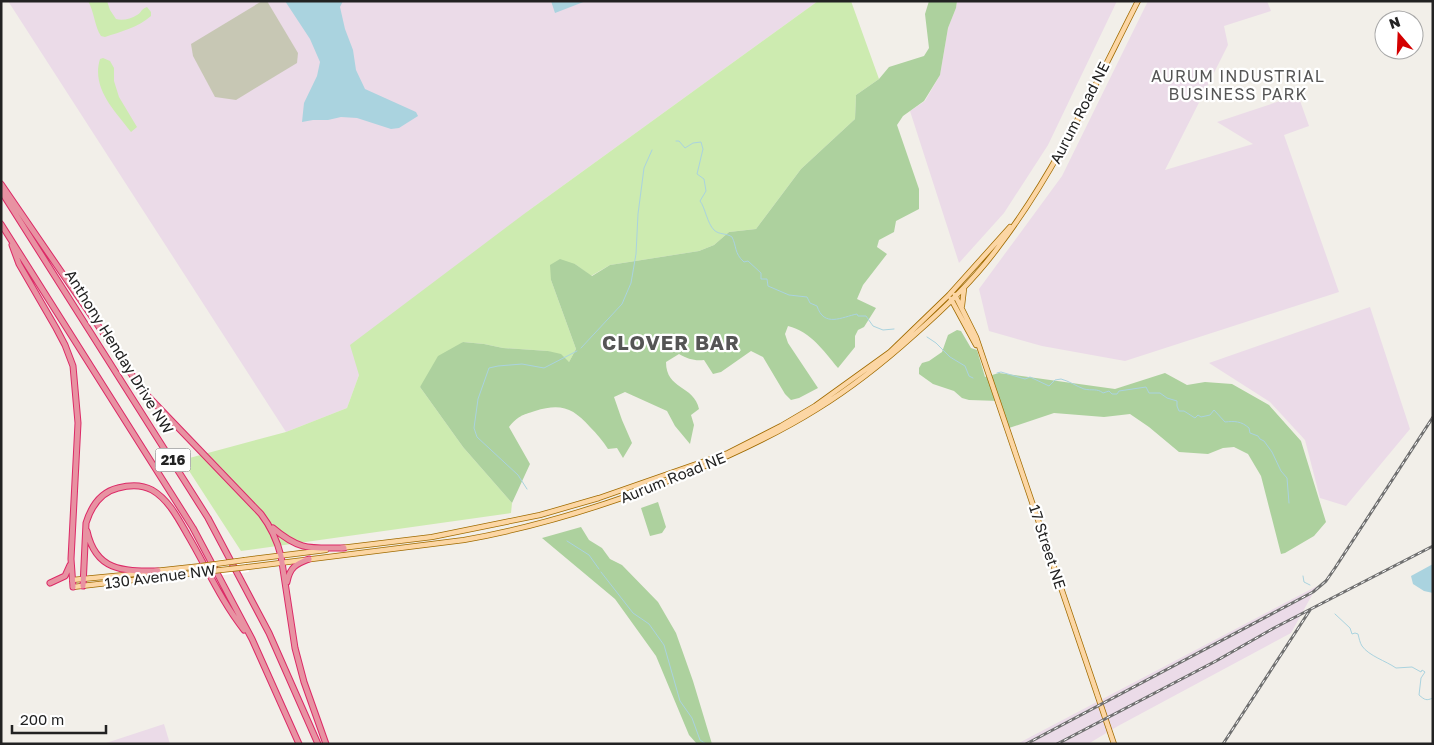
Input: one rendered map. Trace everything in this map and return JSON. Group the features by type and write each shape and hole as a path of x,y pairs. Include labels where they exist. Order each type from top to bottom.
{"highway":[{"path":"1,184 143,391 261,514 269,525 279,545 304,682 326,744"},
{"name":"Anthony Henday Drive NW","path":"1,191 204,511 269,633 318,744"},
{"name":"Anthony Henday Drive NW","path":"1,224 177,500 252,639 299,744"},
{"path":"8,235 19,264 60,337 73,366 78,422 71,559 73,587"},
{"path":"83,586 86,523 89,514 100,498 115,488 133,485 145,487 158,494 172,510 234,617 252,639"},
{"path":"86,523 93,548 97,555 111,566 126,571 158,571"},
{"path":"269,525 286,540 302,547 344,548"},
{"path":"50,583 66,576 71,559"},
{"path":"286,587 290,570 295,564 309,559"}],"main road":[{"name":"Aurum Road NE","path":"245,560 432,537 540,515 599,498 717,457 781,426 831,395 904,340 965,286 998,248 1037,193 1060,154 1138,1"},
{"name":"Aurum Road NE","path":"248,567 433,544 493,534 585,511 664,483 730,456 819,408 882,362 941,311 996,242 1016,221"},
{"path":"941,311 949,308 961,311 961,300 965,286"},
{"name":"17 Street NE","path":"952,296 980,350 1114,744"},
{"name":"130 Avenue NW","path":"72,580 245,560"},
{"name":"130 Avenue NW","path":"73,587 248,567"}],"shaded area":[{"path":"8,1 818,1 528,211 359,375 347,408 286,432"},
{"path":"262,1 267,1 298,53 297,63 236,100 215,97 193,56 191,44"},
{"path":"957,1 1117,1 1048,145 1004,213 959,263 910,111 925,101 940,75 948,28"},
{"path":"1148,1 1267,1 1271,11 1224,26 1228,45 1165,170 1253,144 1217,122 1298,95 1309,126 1284,135 1339,292 1125,361 1042,346 989,331 979,289 1062,176"},
{"path":"1370,307 1410,429 1346,506 1320,498 1305,440 1270,402 1209,363"},
{"path":"1317,586 1291,633 1088,744 1017,744"},
{"path":"164,724 170,744 103,744"}],"green space":[{"path":"88,1 107,1 116,19 132,18 147,7 151,12 151,16 135,26 105,37 99,33"},
{"path":"818,1 851,1 879,79 856,95 855,119 801,169 756,229 729,232 714,245 699,251 610,265 591,276 575,264 551,280 576,349 569,362 548,351 503,348 463,342 420,387 463,447 512,503 511,513 241,551 182,460 286,432 347,408 359,375 350,345 528,211"},
{"path":"929,1 957,1 948,28 940,75 924,101 903,116 897,125 919,189 919,209 896,221 894,232 879,240 877,247 887,254 863,285 857,299 876,308 864,327 858,330 855,336 855,347 838,368 822,348 810,337 788,326 785,334 788,343 818,388 799,398 791,400 785,394 763,357 751,351 721,372 713,374 704,360 691,359 679,354 666,362 667,371 675,383 692,395 699,409 691,415 694,425 690,444 675,426 667,411 625,392 614,397 632,443 623,458 617,448 608,449 593,430 572,411 552,407 523,415 509,427 530,464 512,503 463,447 420,387 438,356 463,342 503,348 548,351 561,354 569,362 576,349 551,280 550,265 560,259 575,264 592,276 610,265 699,251 714,245 729,232 756,229 801,169 855,119 856,95 879,79 889,67 924,56 929,48 925,14"},
{"path":"103,58 110,61 114,68 114,81 119,97 137,127 131,132 106,99 102,89 98,70 100,59"},
{"path":"957,330 961,331 971,348 977,350 985,377 999,373 1115,389 1165,373 1187,385 1205,382 1232,384 1269,405 1301,441 1326,522 1314,536 1281,554 1261,476 1248,454 1234,447 1223,448 1208,454 1179,452 1130,414 1104,417 1054,413 1009,428 1000,401 962,398 954,391 933,384 919,374 919,368 922,363 929,361 942,352 948,335"},
{"path":"658,502 666,527 662,533 650,536 641,508"},
{"path":"581,527 589,540 602,548 610,559 622,565 658,602 676,633 712,744 697,744 689,735 656,656 615,599 542,538"}],"water":[{"path":"285,1 343,1 340,7 345,29 353,50 356,70 365,89 416,112 418,116 399,128 391,129 357,118 341,117 302,122 304,103 317,76 320,62 310,39"},
{"path":"551,1 586,1 555,13"},
{"path":"1433,564 1433,593 1424,591 1413,584 1411,576"}],"pier":[{"path":"244,557 249,572 205,577 199,562"}],"waterway":[{"path":"676,141 679,141 685,148 693,143 701,142 703,149 697,174 704,179 706,191 700,201 710,223 716,232 732,237 741,259 744,262 748,261 761,273 761,279 767,279 768,286 789,295 807,297 810,303 817,306 820,313 829,319 840,319 857,314 858,316 866,316 873,326 883,330 894,329"},
{"path":"581,348 622,304 631,283 636,254 638,214 644,168 652,150"},
{"path":"927,337 950,357 965,366 969,376 973,378"},
{"path":"527,489 518,475 477,437 474,428 478,399 489,368 522,364 544,368 577,351"},
{"path":"997,373 1001,372 1025,379 1030,377 1049,386 1055,380 1061,379 1084,389 1101,391 1103,393 1109,391 1112,394 1117,394 1119,391 1146,387 1149,393 1160,393 1167,398 1177,401 1179,411 1184,411 1195,418 1198,415 1201,417 1210,415 1214,410 1225,422 1241,423 1249,428 1250,433 1264,441 1287,478 1289,503"},
{"path":"567,541 589,555 599,569"},
{"path":"601,572 633,613 649,624 664,645 680,701 692,718 700,740 706,744"},
{"path":"1303,576 1304,582 1310,585"},
{"path":"1335,614 1350,628 1352,634 1358,634 1362,646 1373,656 1396,668 1412,667 1425,672 1421,678 1419,695 1426,699 1433,698"}],"railway":[{"path":"1026,744 1313,592 1326,581 1335,568 1433,417"},
{"path":"1057,744 1216,661 1274,628 1433,546"},
{"path":"1223,744 1310,610"}],"district":[{"name":"AURUM INDUSTRIAL BUSINESS PARK","path":"1238,85"},
{"name":"CLOVER BAR","path":"671,343"}]}
